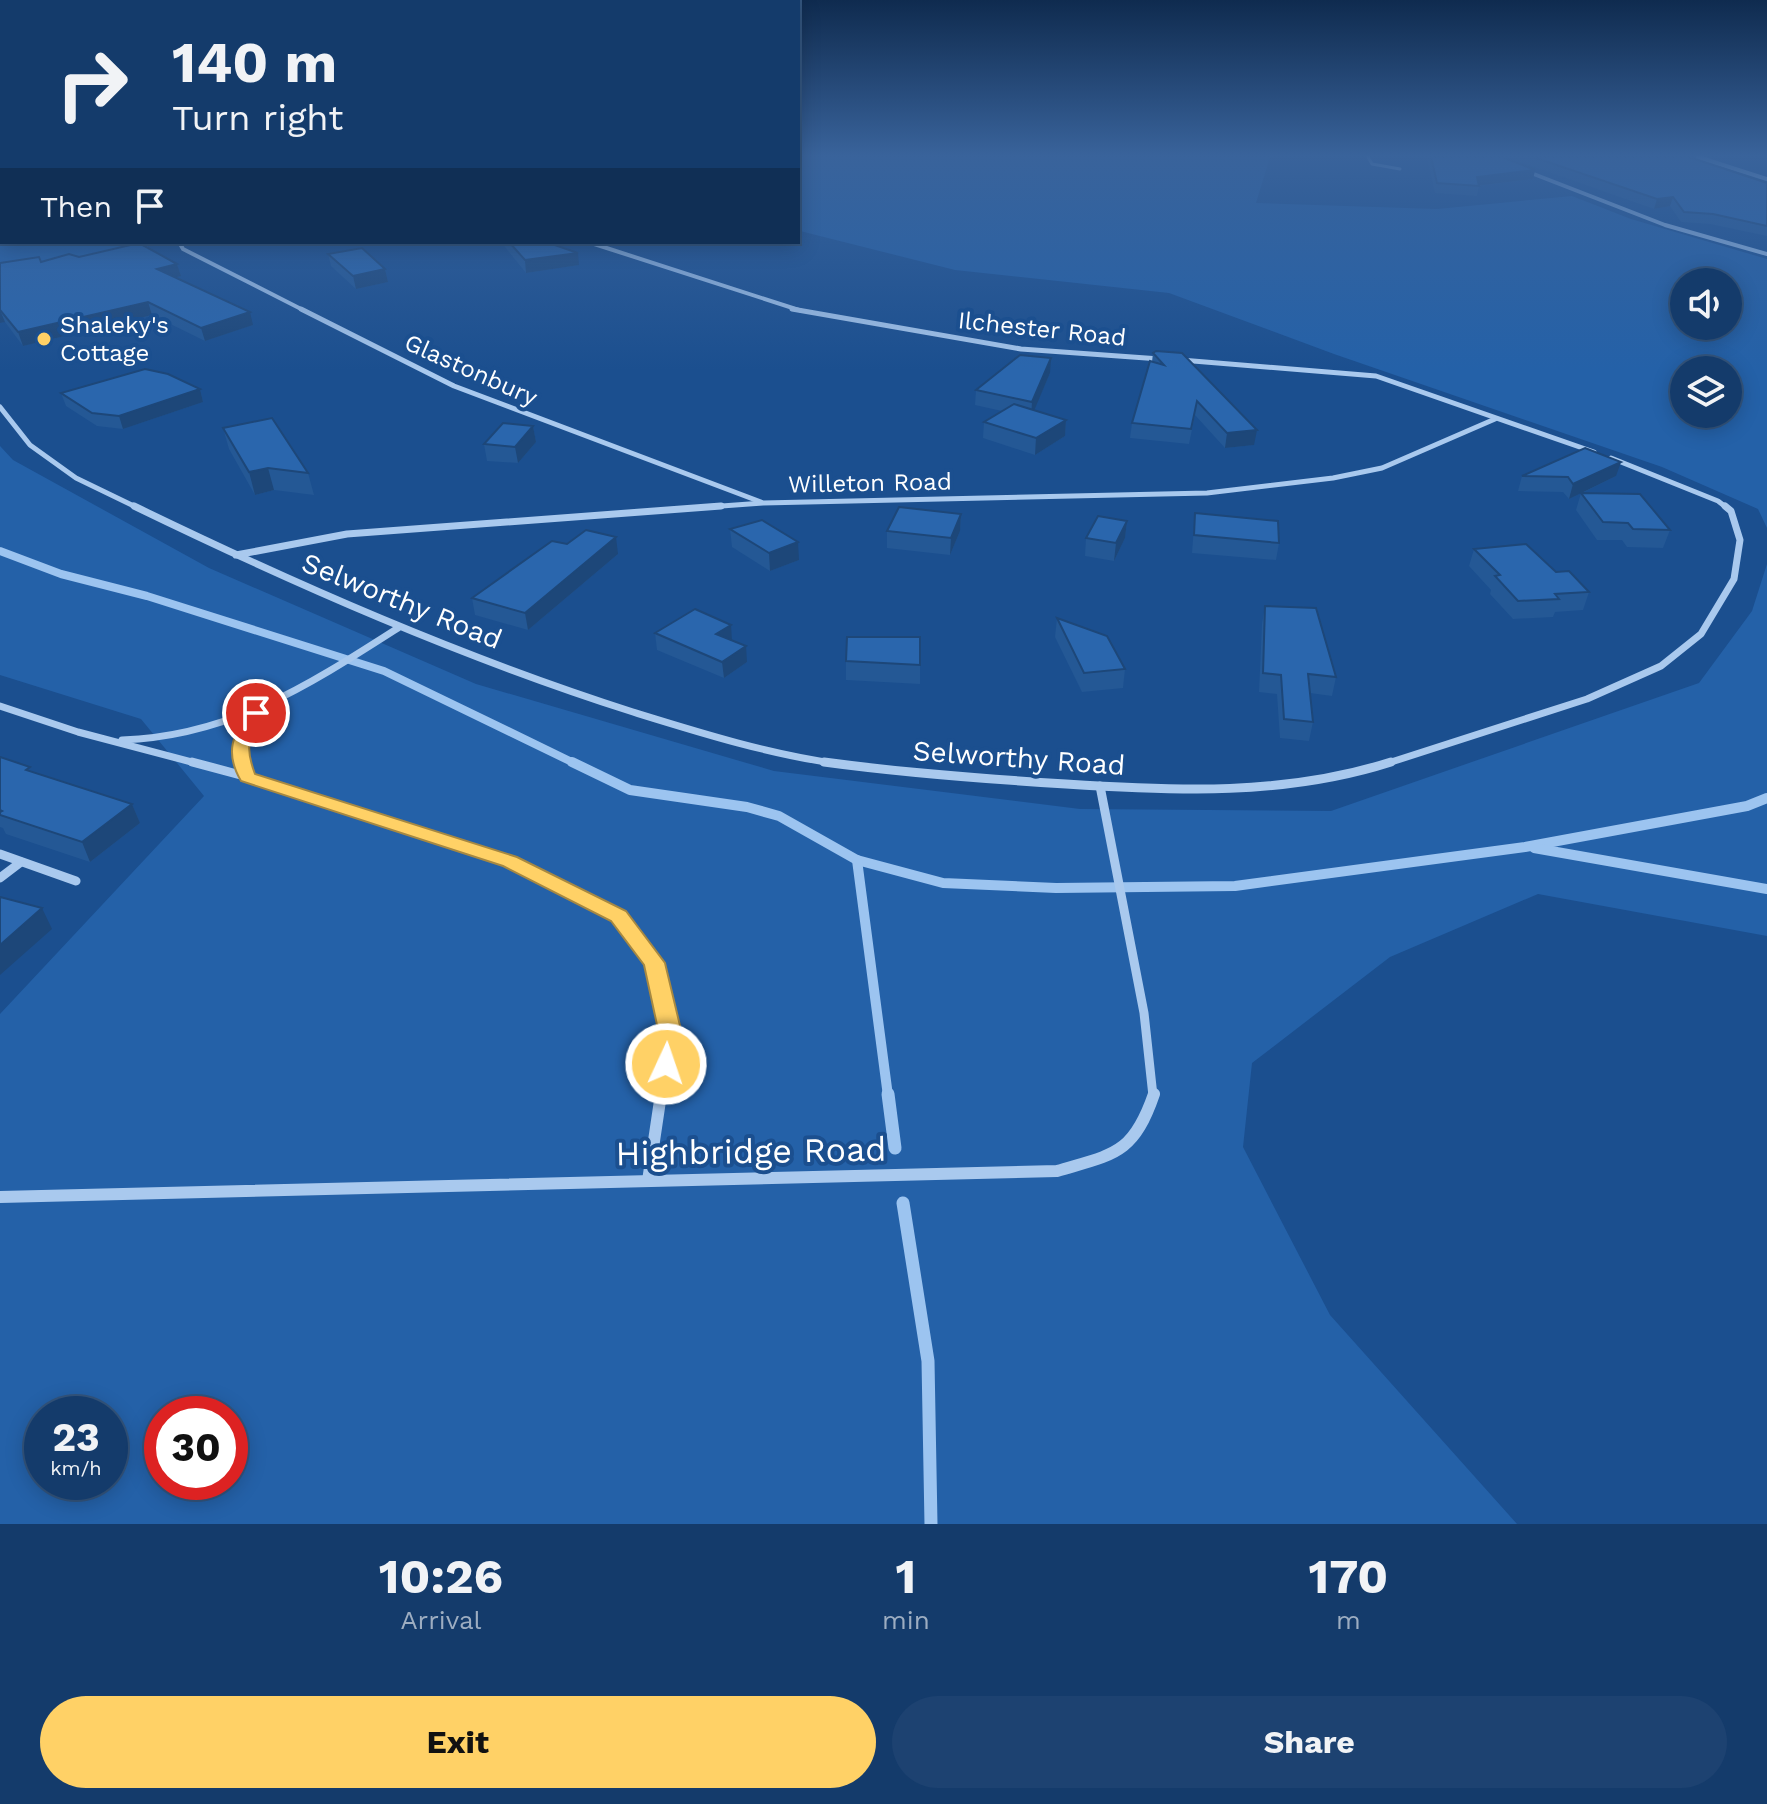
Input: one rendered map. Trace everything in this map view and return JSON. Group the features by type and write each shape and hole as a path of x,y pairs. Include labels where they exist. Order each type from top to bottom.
{"street":[{"path":"1676,228 1767,254"},
{"name":"Glastonbury","path":"180,244 183,249 454,386 763,503"},
{"name":"Ilchester Road","path":"594,244 785,307 837,318 1021,349 1161,359"},
{"path":"1176,360 1376,376 1496,418"},
{"name":"Selworthy Road","path":"0,407 30,445 76,478 235,555 398,628 571,692 721,739 809,760 919,775 1100,786 1225,789 1273,787 1351,775 1587,699 1661,666 1701,634 1734,579 1740,540 1731,511 1718,501 1678,484 1496,418"},
{"name":"Willeton Road","path":"235,555 347,534 763,503 1092,498 1239,489 1333,478 1382,468 1496,418"},
{"path":"105,739 143,741 256,713 398,628"},
{"path":"0,706 105,739 248,777 510,861 619,916 654,963 670,1034 648,1181"},
{"path":"248,777 238,754 241,736 256,713"},
{"name":"Highbridge Road","path":"0,1197 1057,1171 1115,1154 1143,1126 1154,1093 1144,1013 1100,786"},
{"path":"0,854 76,881"},
{"path":"0,878 21,862"}],"shaded area":[{"path":"800,228 1662,228 1767,259 1767,528 1758,509 1662,467 1334,354 1169,293 955,270"},
{"path":"0,244 148,244 148,247 0,272"},
{"path":"0,446 13,460 209,568 476,684 774,771 1080,809 1331,811 1699,683 1752,611 1767,564 1767,936 1538,894 1390,957 1252,1063 1243,1147 1330,1315 1517,1524 0,1524 0,1014 204,796 141,719 0,675"}],"building":[{"path":"141,244 177,264 157,269 250,312 201,328 148,302 18,332 0,310 0,263 39,257 41,262 69,254 79,257"},
{"path":"511,244 552,244 578,253 525,260"},
{"path":"362,248 385,269 353,276 328,254"},
{"path":"1153,353 1182,353 1257,430 1227,433 1197,401 1191,429 1132,423 1150,361 1164,365"},
{"path":"1020,355 1051,358 1032,402 976,390"},
{"path":"145,369 168,374 200,389 119,416 92,413 61,393"},
{"path":"1014,404 1066,420 1036,438 984,422"},
{"path":"272,418 308,473 268,468 249,472 223,428"},
{"path":"503,423 533,426 515,447 484,444"},
{"path":"1585,448 1621,462 1573,484 1568,477 1522,476"},
{"path":"1581,493 1640,494 1670,530 1633,529 1628,523 1603,522"},
{"path":"899,507 961,514 951,538 887,531"},
{"path":"1195,513 1278,521 1279,543 1194,535"},
{"path":"1098,516 1127,521 1116,543 1086,538"},
{"path":"762,520 798,542 769,553 730,529"},
{"path":"586,530 616,537 525,613 472,598 552,541 567,544"},
{"path":"1526,544 1556,572 1569,571 1589,592 1555,594 1559,599 1518,601 1495,576 1500,575 1474,549"},
{"path":"1265,606 1316,608 1336,677 1308,674 1313,722 1284,719 1281,675 1263,673"},
{"path":"695,609 731,625 716,634 746,646 722,662 655,633"},
{"path":"1057,618 1107,636 1125,669 1084,673"},
{"path":"847,637 920,637 920,665 846,661"},
{"path":"0,757 30,767 26,770 132,804 82,842 0,815"},
{"path":"0,897 42,908 0,945"}],"waterway":[{"path":"0,551 61,574 147,596 384,671 576,764"},
{"path":"572,762 630,790 747,807 779,816 857,860"},
{"path":"857,860 943,883 1056,888 1235,886 1525,847 1747,806 1767,798"},
{"path":"1534,848 1767,889"},
{"path":"857,860 888,1096"},
{"path":"888,1094 895,1148"},
{"path":"903,1203 928,1361 931,1524"}],"place":[{"name":"Shaleky's Cottage","path":"44,339"}],"route":[{"path":"256,713 241,736 238,754 248,777 510,861 619,916 654,963 670,1034 666,1064"}]}
